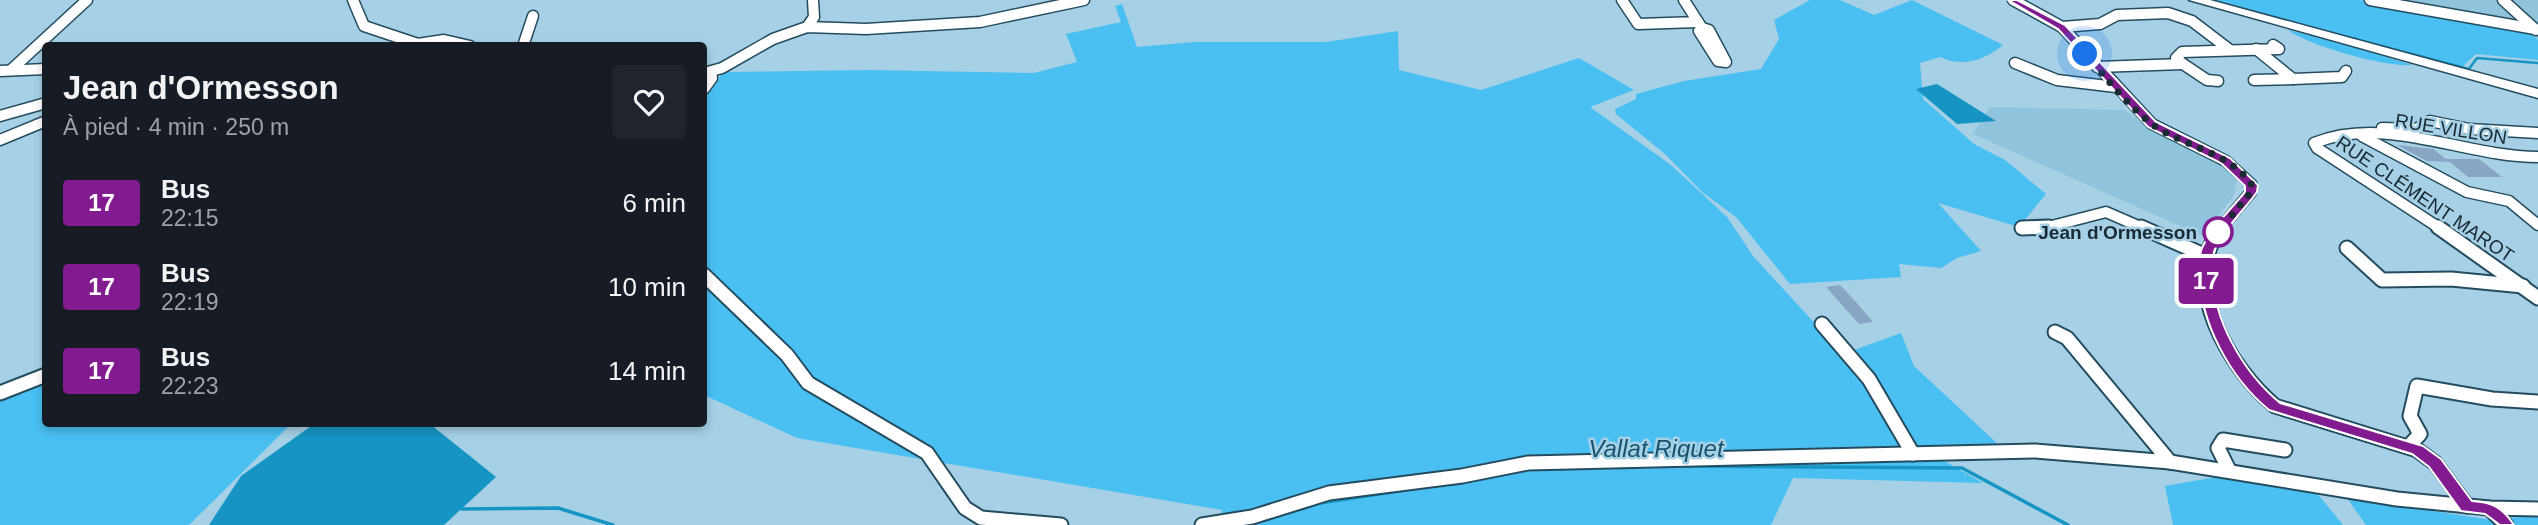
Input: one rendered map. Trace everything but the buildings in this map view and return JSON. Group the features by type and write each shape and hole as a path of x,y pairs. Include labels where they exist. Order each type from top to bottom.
{"street":[{"path":"12,69 87,0"},
{"path":"353,0 363,26 406,42"},
{"path":"807,27 814,17 813,0"},
{"path":"707,73 773,39 807,27 866,29 980,22 1084,0"},
{"path":"1622,0 1638,24 1700,25 1684,0"},
{"path":"2013,0 2062,27 2152,124 2226,161 2252,185 2251,192 2217,234 2206,256 2206,286 2215,318 2241,370 2264,399 2275,406 2409,446 2435,463 2467,506"},
{"path":"2195,0 2538,94"},
{"path":"2370,0 2537,30"},
{"path":"2502,0 2537,30"},
{"path":"2062,27 2100,24 2117,15 2168,13 2192,21 2230,50"},
{"path":"524,42 533,16"},
{"path":"432,42 453,42"},
{"path":"2218,81 2207,80 2176,58 2182,52 2279,49 2273,45"},
{"path":"2256,49 2293,79"},
{"path":"2015,63 2057,80 2116,87"},
{"path":"2097,67 2183,64"},
{"path":"0,71 42,69"},
{"path":"2254,80 2342,77 2346,71"},
{"path":"0,116 42,104"},
{"path":"2343,126 2416,129 2430,121 2497,131 2538,132"},
{"path":"0,140 42,123"},
{"name":"RUE CLÉMENT MAROT","path":"2359,134 2338,134 2314,143 2317,148 2523,286"},
{"path":"2359,134 2467,192 2508,201 2538,225"},
{"name":"RUE VILLON","path":"2359,134 2421,139 2504,156 2538,157"},
{"path":"2022,228 2056,228 2106,212 2206,256"},
{"path":"2347,248 2382,280 2451,279 2538,289"},
{"path":"707,278 787,355 808,383 927,453 965,508 981,518 1061,525"},
{"path":"2523,286 2538,298"},
{"path":"1822,324 1869,379 1913,454"},
{"path":"2061,335 2170,462"},
{"path":"0,393 42,377"},
{"path":"2409,446 2420,434 2410,416 2417,386 2492,399 2538,402"},
{"path":"2229,470 2218,448 2223,440 2278,451"},
{"path":"1202,525 1252,517 1329,493 1462,476 1528,463 2035,451 2170,462 2397,499 2489,508 2538,509"},
{"path":"2489,508 2506,525"}],"shaded area":[{"path":"1810,0 1840,0 1874,15 1912,0 2003,45 1989,55 1973,61 1957,62 1940,57 1920,63 1923,99 1974,144 2005,160 2046,194 2019,227 1938,203 1981,251 1957,258 1941,268 1899,264 1901,277 1790,284 1736,217 1702,192 1665,154 1616,114 1615,109 1636,99 1636,94 1684,81 1761,69 1779,39 1774,20"},
{"path":"2203,0 2360,0 2529,31 2538,40 2538,60 2476,54 2461,68"},
{"path":"2360,0 2538,0 2538,40 2529,31"},
{"path":"1122,4 1137,47 1194,42 1326,42 1398,31 1399,70 1481,90 1579,58 1634,90 1590,107 1671,165 1727,217 1753,256 1843,354 1901,333 1914,366 2001,447 1925,450 1983,483 1793,478 1771,525 1219,525 1222,510 797,438 707,396 707,95 723,72 870,70 1034,73 1077,62 1066,34 1121,22 1115,6"},
{"path":"2288,30 2337,41 2412,65 2385,63 2348,54 2312,42"},
{"path":"1937,84 1996,121 1957,124 1916,89"},
{"path":"1990,107 2124,110 2156,133 2225,167 2237,180 2234,195 2203,236 1973,134"},
{"path":"42,382 42,427 288,427 189,525 0,525 0,387"},
{"path":"310,427 434,427 496,477 444,525 209,525 241,476"},
{"path":"2222,476 2316,492 2343,525 2173,525 2165,486"},
{"path":"2347,498 2485,519 2538,516 2538,525 2366,525"}],"waterway":[{"path":"2268,16 2469,69 2477,58 2538,63"},
{"name":"Vallat Riquet","path":"1683,466 1962,468 2068,525"},
{"name":"Vallat Riquet","path":"1268,519 1320,503 1418,488"},
{"name":"Vallat Riquet","path":"462,509 558,508 613,525"}],"bus line":[{"name":"17","path":"2013,0 2062,27 2152,124 2226,161 2238,169 2252,185 2251,192 2207,249 2206,286 2210,306 2225,343 2256,391 2275,406 2417,450 2435,463 2467,506 2489,508 2506,525"}],"place":[{"name":"Jean d'Ormesson","path":"2218,232"}],"route":[{"path":"2085,54 2152,124 2226,161 2247,178 2252,185 2251,192 2218,232"}]}
